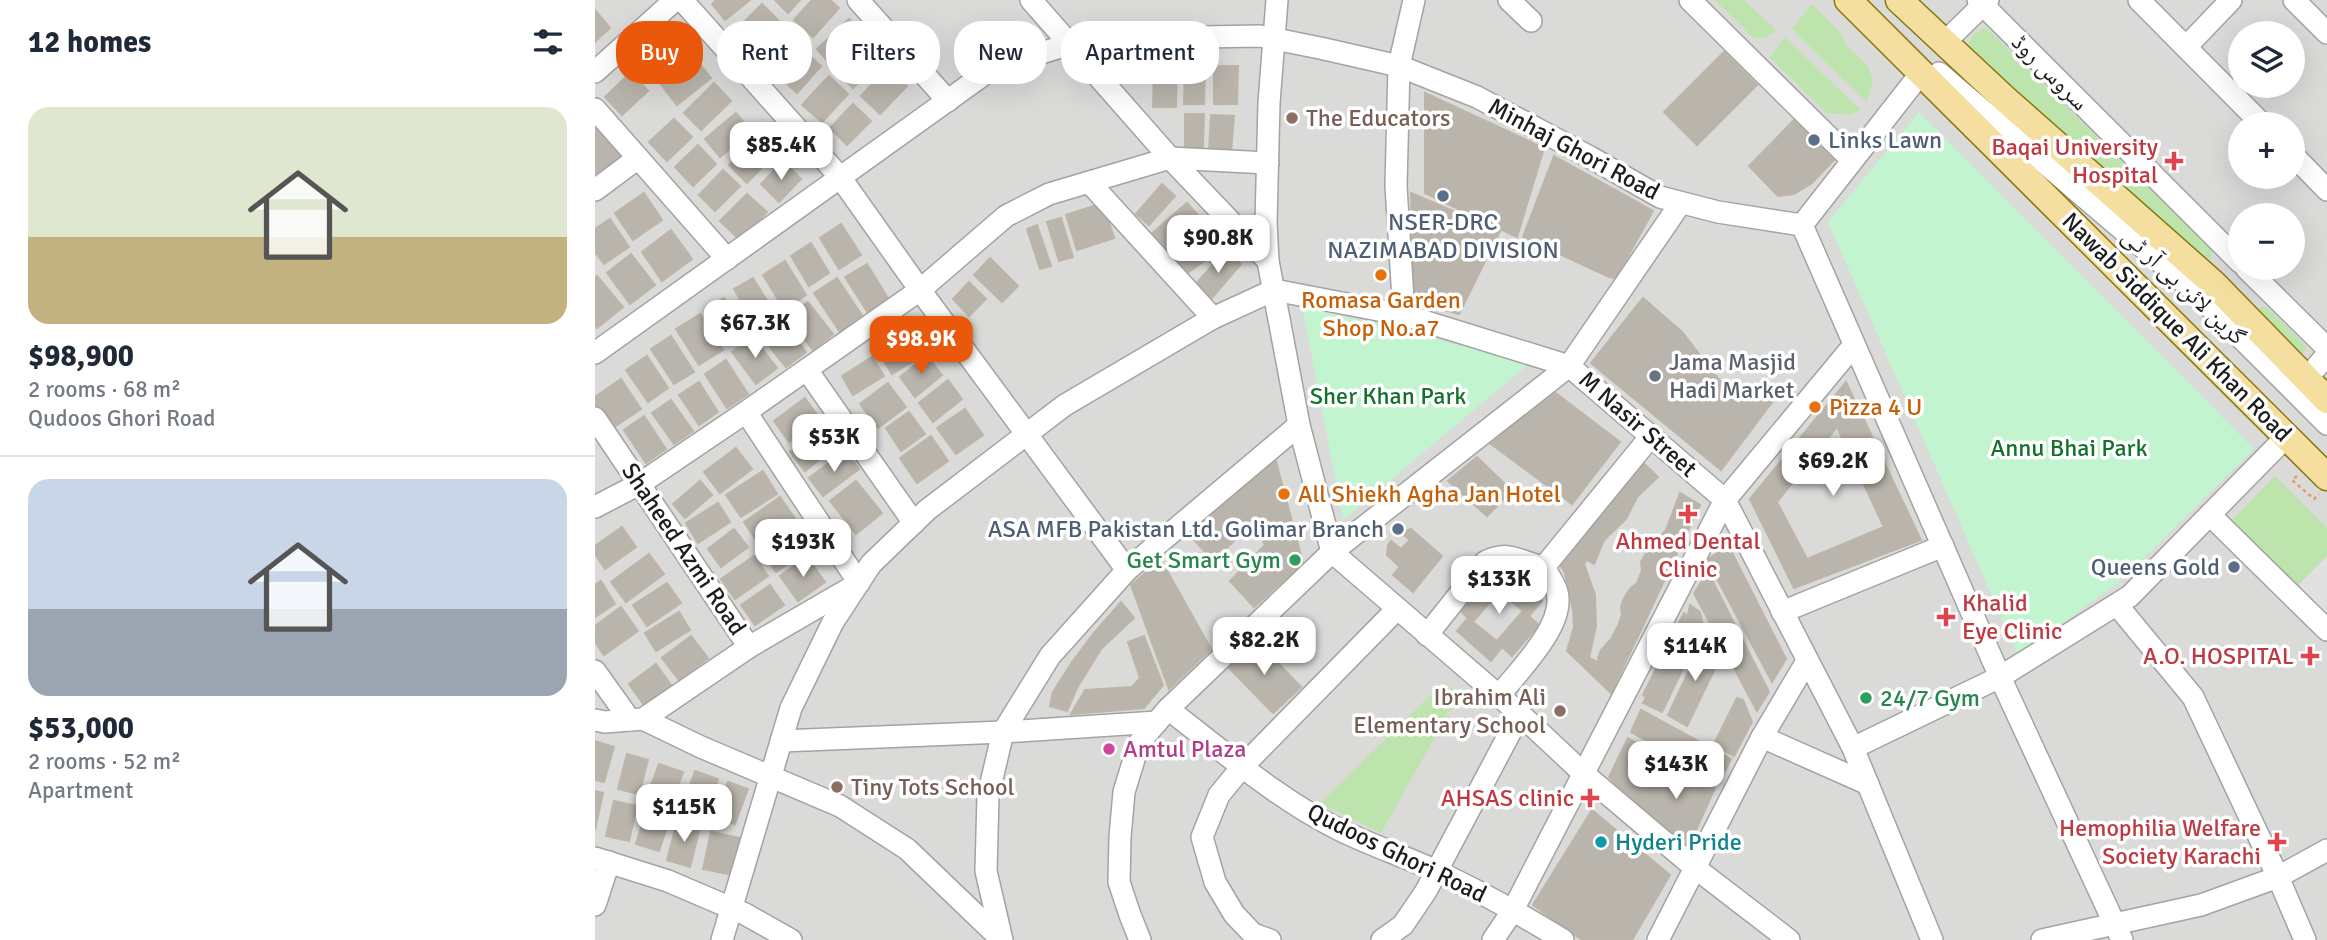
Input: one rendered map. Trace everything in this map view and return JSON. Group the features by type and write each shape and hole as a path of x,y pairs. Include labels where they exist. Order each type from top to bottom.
{"main road":[{"name":"Nawab Siddique Ali Khan Road","path":"1848,0 1930,73 2286,437 2320,488"},
{"name":"Nawab Siddique Ali Khan Road","path":"1899,0 2005,99 2214,284 2327,400"}],"street":[{"path":"595,72 675,0"},
{"path":"682,0 840,177 1127,570"},
{"path":"858,0 948,101"},
{"path":"1031,0 1061,34"},
{"path":"1277,0 1269,103 1266,223 1268,261 1299,425 1332,552 1693,867 1789,940"},
{"path":"1404,315 1396,186 1399,66 1414,0"},
{"path":"1509,0 1531,21"},
{"path":"1690,0 1852,160"},
{"name":"گرین لائن بی آر ٹی","path":"1866,0 1930,73 2327,460"},
{"path":"2139,0 2250,112"},
{"path":"2186,47 2231,0"},
{"path":"2294,0 2327,33"},
{"path":"1945,42 1983,2"},
{"name":"سروس روڈ","path":"1983,2 2228,250"},
{"name":"Minhaj Ghori Road","path":"1219,37 1274,39 1399,66 1477,97 1660,197 1719,212 1802,225"},
{"name":"Minhaj Ghori Road","path":"595,353 993,68 1061,47"},
{"path":"1930,73 1852,160 1802,225 2000,677 2119,932"},
{"name":"گرین لائن بی آر ٹی","path":"1930,73 2192,289 2327,425"},
{"path":"1105,84 1170,159 1268,261"},
{"path":"595,109 727,259"},
{"path":"595,190 638,158"},
{"path":"595,507 641,483 807,370 920,290 1006,216 1049,194 1170,159 1268,163"},
{"path":"2305,167 2327,190"},
{"path":"1089,182 1213,318"},
{"path":"1140,940 1119,882 1123,792 1139,743 1162,715 1332,552 1569,366 1680,204"},
{"path":"2258,280 2327,348"},
{"path":"722,940 791,708 833,622 871,564 927,510 1065,405 1213,318 1274,290"},
{"name":"M Nasir Street","path":"1274,290 1404,315 1569,366 1725,500 1853,748 1932,940"},
{"path":"1493,940 1513,909 1725,500 1854,345"},
{"path":"2306,379 2327,355"},
{"path":"807,370 913,523"},
{"path":"746,412 859,583"},
{"name":"Shaheed Azmi Road","path":"595,418 749,647"},
{"path":"1002,940 986,871 988,796 1003,732 1050,656 1127,570 1299,425"},
{"path":"1545,567 1651,436"},
{"path":"1853,748 2000,677 2130,596 2286,437"},
{"path":"2210,515 2327,630"},
{"path":"1782,612 1943,546"},
{"path":"1427,635 1485,562 1497,556 1509,555 1545,567"},
{"path":"1499,696 1557,618 1558,593 1545,567"},
{"path":"595,720 637,720 749,647 859,583"},
{"path":"2117,605 2193,697 2305,940"},
{"path":"1257,938 1234,914 1215,882 1202,837 1219,795 1242,767 1397,609"},
{"path":"1658,940 1693,867 1762,737 1807,661"},
{"path":"595,671 637,720 841,806 907,849 1002,940"},
{"path":"1382,940 1403,925 1437,871 1520,714"},
{"path":"781,741 1003,732 1162,715"},
{"name":"Qudoos Ghori Road","path":"1162,715 1293,803 1339,829 1437,871 1513,909 1563,940"},
{"path":"1762,737 1868,784"},
{"path":"2042,940 2119,932 2278,877 2327,850"},
{"path":"595,905 602,860 668,881 745,914 791,940"}],"path":[{"path":"2292,480 2320,488"}],"shaded area":[{"path":"595,0 2327,0 2327,940 595,940"},
{"path":"2327,556 2327,618 2296,588"}],"green space":[{"path":"1715,0 1744,0 1776,30 1765,38 1755,39"},
{"path":"1812,4 1840,33 1847,46 1868,66 1873,81 1867,102 1792,29"},
{"path":"1985,27 2211,249 2211,259 2202,267 2194,267 1968,45 1972,36"},
{"path":"1784,37 1861,110 1848,115 1827,113 1770,58"},
{"name":"Annu Bhai Park","path":"1919,112 2254,449 2118,583 2018,655 1828,222"},
{"name":"Sher Khan Park","path":"1302,306 1530,363 1343,520"},
{"path":"2262,307 2268,308 2307,347 2300,360 2247,322"},
{"path":"2275,476 2327,528 2327,556 2296,588 2229,523"},
{"path":"1444,682 1459,694 1381,833 1320,803"}],"building":[{"path":"716,0 750,0 725,20 712,4"},
{"path":"775,0 800,0 788,13"},
{"path":"812,0 830,0 839,8 813,37 812,21 794,20"},
{"path":"762,4 779,21 745,21"},
{"path":"595,10 610,28 595,42"},
{"path":"826,41 826,59 817,49"},
{"path":"1724,52 1757,85 1697,145 1664,112"},
{"path":"812,58 821,66 812,76"},
{"path":"1219,66 1238,66 1237,104 1214,104 1214,84 1219,84"},
{"path":"703,68 711,78 677,105 661,84 703,84"},
{"path":"826,79 826,84 837,84 848,94 822,122 802,105"},
{"path":"714,83 731,101 701,130 684,113"},
{"path":"619,84 642,84 648,91 622,115 605,97"},
{"path":"787,84 805,84 797,93"},
{"path":"872,84 907,86 880,114 861,96"},
{"path":"1154,84 1177,84 1176,107 1153,107"},
{"path":"1185,84 1205,84 1204,104 1184,104"},
{"path":"1425,93 1544,148 1517,237 1425,193"},
{"path":"853,104 871,121 847,145 830,128"},
{"path":"736,113 751,131 720,157 705,139"},
{"path":"1185,114 1204,114 1203,148 1185,148"},
{"path":"1211,115 1234,116 1231,152 1209,151"},
{"path":"674,119 692,137 667,161 649,142"},
{"path":"1794,120 1834,160 1812,183 1794,194 1778,196 1749,166"},
{"path":"595,126 624,159 601,180 595,173"},
{"path":"756,138 774,155 747,183 729,165"},
{"path":"698,145 716,164 693,186 675,167"},
{"path":"1554,156 1653,211 1616,278 1523,237"},
{"path":"783,161 801,179 779,202 761,184"},
{"path":"723,170 740,186 715,211 699,195"},
{"path":"1162,184 1175,196 1149,225 1136,214"},
{"path":"644,193 662,220 633,240 615,213"},
{"path":"1411,193 1500,231 1459,314 1413,301"},
{"path":"747,194 767,212 740,240 720,221"},
{"path":"1103,203 1114,238 1077,250 1066,215"},
{"path":"1187,203 1204,222 1168,255 1150,235"},
{"path":"1061,218 1073,257 1059,261 1047,222"},
{"path":"610,219 629,247 604,264 595,252 595,229"},
{"path":"841,224 861,255 839,269 820,238"},
{"path":"1037,225 1051,266 1040,269 1027,229"},
{"path":"671,230 692,259 662,281 642,252"},
{"path":"1209,233 1221,249 1186,274 1174,257"},
{"path":"811,243 829,273 809,286 791,256"},
{"path":"1226,250 1241,264 1210,300 1194,286"},
{"path":"631,254 655,285 630,304 607,273"},
{"path":"990,258 1018,286 1002,302 974,275"},
{"path":"785,261 806,295 784,309 763,275"},
{"path":"867,264 889,300 868,313 845,277"},
{"path":"597,276 623,307 597,328 595,277"},
{"path":"753,278 774,312 755,324 734,289"},
{"path":"837,278 863,317 840,332 814,293"},
{"path":"969,282 986,299 969,316 953,299"},
{"path":"724,298 746,331 728,343 706,310"},
{"path":"1643,298 1682,332 1739,405 1750,386 1773,401 1721,470 1591,363"},
{"path":"808,302 833,334 813,350 788,318"},
{"path":"700,314 723,350 699,365 676,329"},
{"path":"780,319 806,352 786,367 760,335"},
{"path":"906,328 923,355 892,374 876,347"},
{"path":"671,336 694,372 674,384 651,349"},
{"path":"753,337 777,368 756,384 732,352"},
{"path":"647,356 668,388 648,402 626,370"},
{"path":"927,356 942,375 915,397 900,377"},
{"path":"872,357 884,376 853,395 842,376"},
{"path":"726,360 748,394 727,408 705,374"},
{"path":"621,379 641,409 611,429 595,404 595,397"},
{"path":"948,380 962,399 933,422 919,403"},
{"path":"699,382 718,412 699,425 679,395"},
{"path":"1846,382 1921,540 1794,588 1750,499","holes":["1837,427 1884,527 1807,559 1777,502"]},
{"path":"888,383 906,407 878,428 860,404"},
{"path":"1553,391 1620,442 1572,504 1491,444"},
{"path":"805,398 820,419 789,442 774,421"},
{"path":"671,400 693,431 674,444 652,413"},
{"path":"965,409 983,435 956,454 937,428"},
{"path":"909,412 925,434 901,451 886,428"},
{"path":"644,416 666,449 646,463 624,430"},
{"path":"821,428 836,447 805,471 790,452"},
{"path":"931,436 948,461 917,483 900,458"},
{"path":"736,448 752,469 720,493 704,472"},
{"path":"845,451 859,469 823,496 809,478"},
{"path":"1274,454 1303,563 1254,607 1230,581 1265,545 1253,523 1213,561 1189,534"},
{"path":"1477,457 1512,491 1487,516 1448,481"},
{"path":"1638,458 1658,477 1637,497 1626,519 1604,540 1594,564 1587,560 1584,564 1595,595 1596,626 1589,658 1599,663 1601,650 1618,626 1624,598 1637,583 1642,570 1641,562 1666,530 1680,493 1700,505 1611,693 1567,651 1574,627 1573,610 1565,573 1559,563"},
{"path":"763,471 777,494 741,517 726,495"},
{"path":"700,481 712,495 685,518 673,504"},
{"path":"856,481 882,513 856,534 830,501"},
{"path":"780,497 796,520 760,546 744,522"},
{"path":"718,503 730,522 698,543 686,523"},
{"path":"622,527 636,547 605,569 595,554 595,546"},
{"path":"734,529 748,547 721,567 708,549"},
{"path":"1411,529 1442,556 1413,592 1393,575 1400,567 1387,555 1391,541 1401,549 1410,540 1405,536 1405,531"},
{"path":"790,534 804,552 776,572 763,553"},
{"path":"1728,545 1786,659 1772,682 1707,560"},
{"path":"649,554 664,574 626,602 611,582"},
{"path":"754,556 768,576 735,599 721,579"},
{"path":"807,557 825,582 798,601 780,576"},
{"path":"1161,560 1211,649 1169,689 1131,585"},
{"path":"1507,571 1542,601 1529,616 1539,625 1512,656 1502,647 1491,661 1457,631 1468,618 1458,609 1484,580 1493,588","holes":["1499,591 1523,611 1497,641 1473,622"]},
{"path":"1708,572 1769,692 1757,711 1694,593"},
{"path":"601,581 615,604 595,617 595,585"},
{"path":"667,583 681,603 647,626 633,605"},
{"path":"770,585 784,605 755,625 741,605"},
{"path":"1121,602 1134,618 1101,649 1077,688 1067,711 1050,706 1053,692 1072,662"},
{"path":"1690,605 1700,612 1703,627 1662,712 1643,703 1646,697 1643,695 1659,663 1663,664 1671,648 1667,647 1684,613 1688,616"},
{"path":"621,607 638,631 604,655 595,642 595,626"},
{"path":"679,612 690,630 656,651 645,633"},
{"path":"1706,635 1721,656 1687,726 1668,715"},
{"path":"691,636 708,658 679,680 662,658"},
{"path":"1144,636 1163,685 1144,708 1071,714 1085,690 1132,687 1140,678 1128,642"},
{"path":"1256,640 1301,687 1273,713 1228,667"},
{"path":"656,664 671,685 644,705 629,684"},
{"path":"1737,698 1743,700 1752,722 1734,756 1714,744"},
{"path":"1641,710 1731,759 1720,780 1631,732"},
{"path":"1628,738 1661,757 1638,808 1609,777"},
{"path":"595,741 614,747 604,782 595,780"},
{"path":"627,754 648,760 639,794 618,789"},
{"path":"1661,757 1715,788 1688,848 1638,808"},
{"path":"659,764 683,772 670,808 646,799"},
{"path":"695,771 718,779 706,814 683,806"},
{"path":"728,782 748,789 735,824 715,817"},
{"path":"595,791 603,793 595,830"},
{"path":"614,801 637,806 629,841 606,836"},
{"name":"Hyderi Pride","path":"1592,810 1670,875 1632,940 1582,940 1533,905"},
{"path":"645,814 669,821 659,851 636,844"},
{"path":"677,822 700,828 690,867 667,860"},
{"path":"711,832 740,838 733,875 703,869"}],"place":[{"name":"The Educators","path":"1292,118"},
{"name":"Links Lawn","path":"1814,140"},
{"name":"Baqai University Hospital","path":"2174,161"},
{"name":"NSER-DRC NAZIMABAD DIVISION","path":"1443,196"},
{"name":"Romasa Garden Shop No.a7","path":"1381,275"},
{"name":"Jama Masjid Hadi Market","path":"1655,376"},
{"name":"Pizza 4 U","path":"1815,407"},
{"name":"All Shiekh Agha Jan Hotel","path":"1284,494"},
{"name":"Ahmed Dental Clinic","path":"1688,514"},
{"name":"ASA MFB Pakistan Ltd. Golimar Branch","path":"1398,529"},
{"name":"Get Smart Gym","path":"1295,560"},
{"name":"Queens Gold","path":"2234,567"},
{"name":"Khalid Eye Clinic","path":"1946,617"},
{"name":"A.O. HOSPITAL","path":"2310,656"},
{"name":"24/7 Gym","path":"1866,698"},
{"name":"Ibrahim Ali Elementary School","path":"1560,711"},
{"name":"Amtul Plaza","path":"1109,749"},
{"name":"Tiny Tots School","path":"837,787"},
{"name":"AHSAS clinic","path":"1590,798"},
{"name":"Hyderi Pride","path":"1601,842"},
{"name":"Hemophilia Welfare Society Karachi","path":"2277,842"}]}
